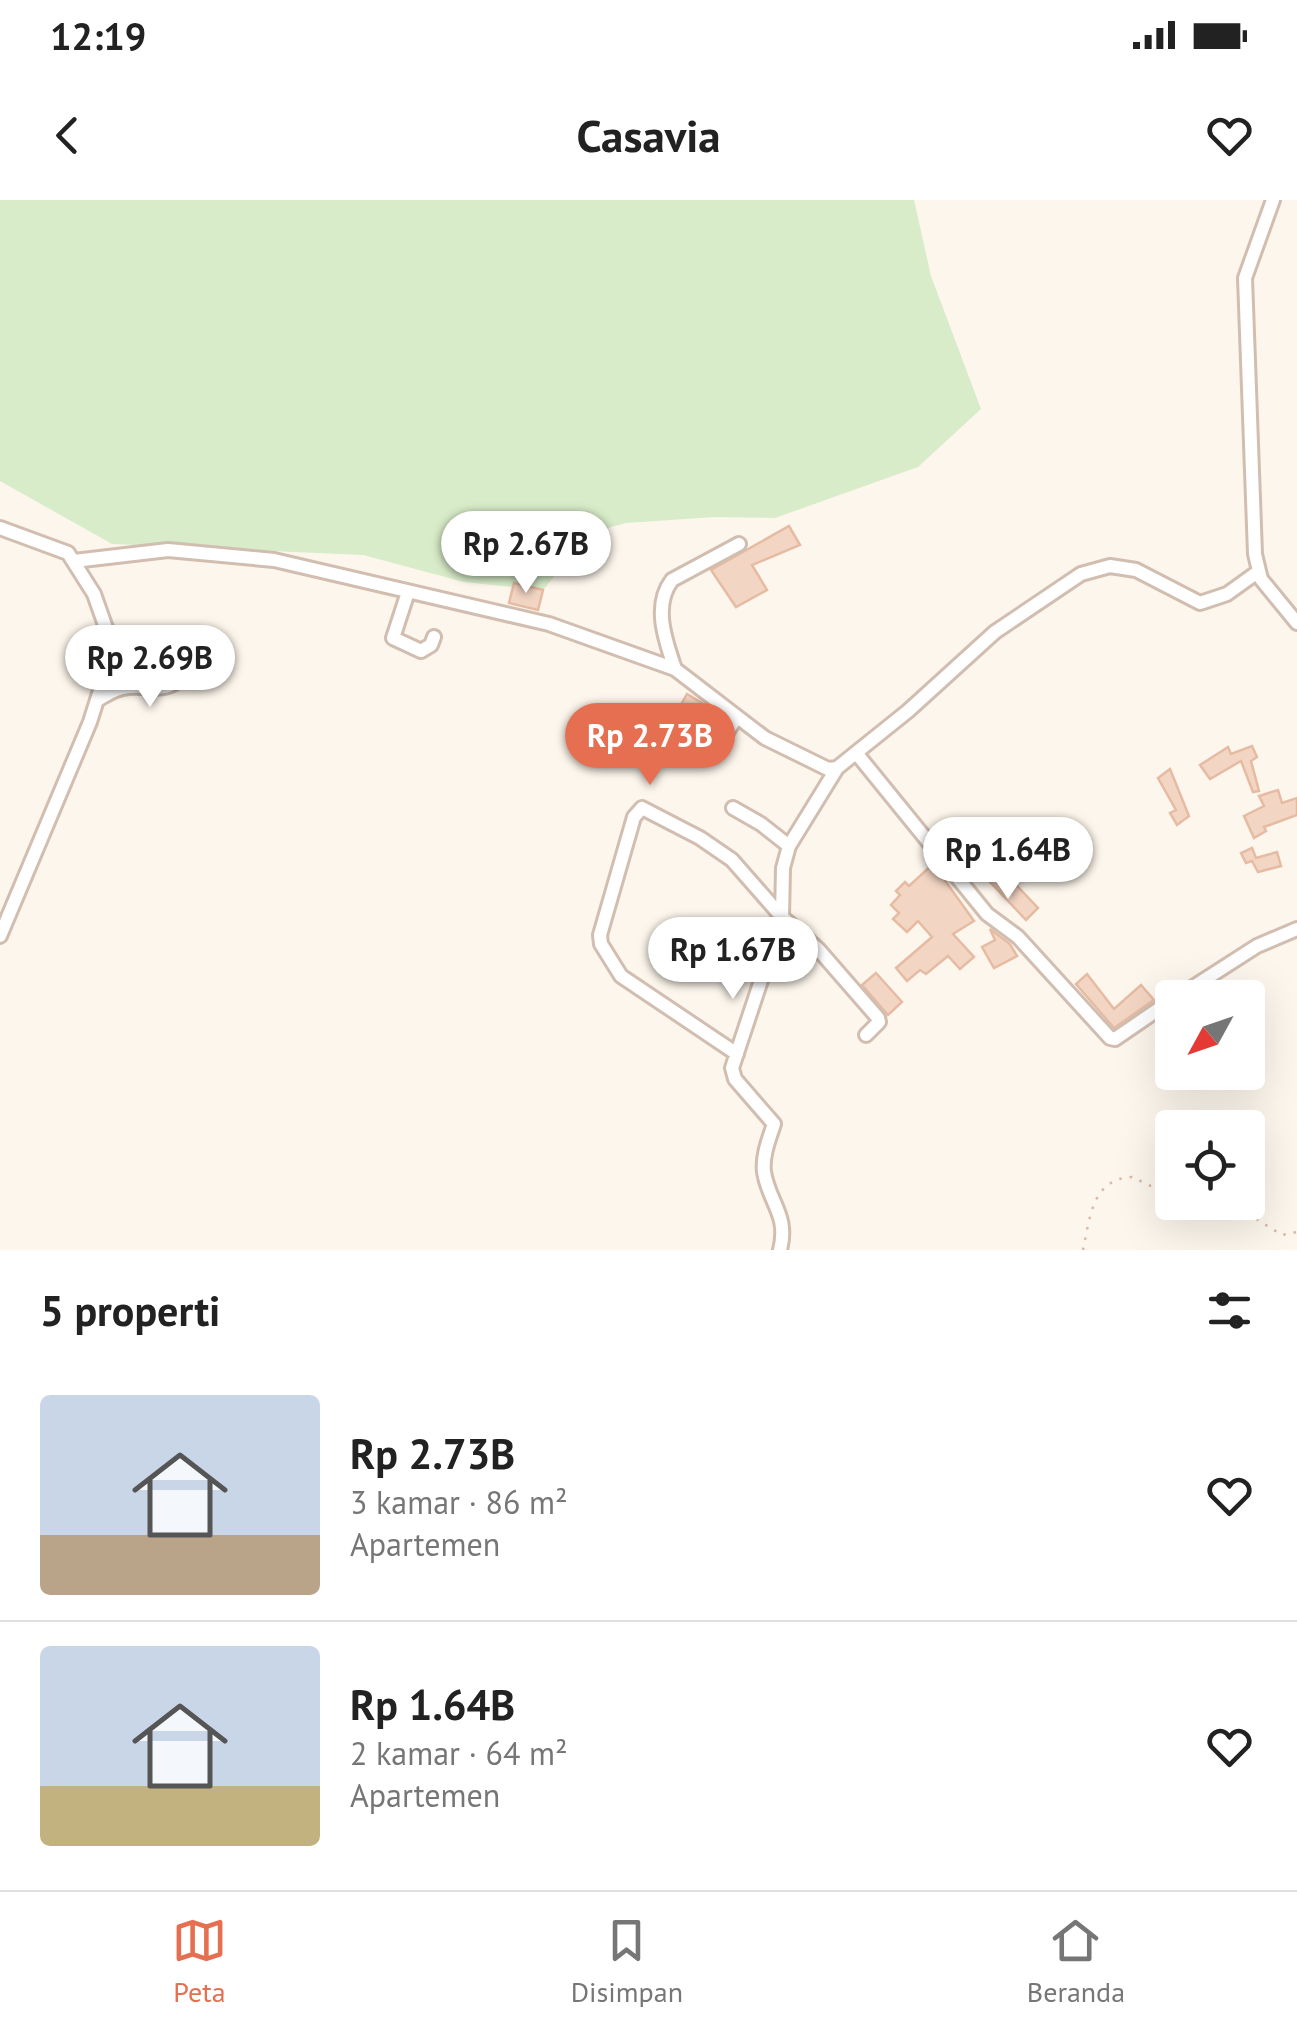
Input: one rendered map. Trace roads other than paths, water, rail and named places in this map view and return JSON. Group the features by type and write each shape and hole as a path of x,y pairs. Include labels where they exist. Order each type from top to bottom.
{"street":[{"path":"1273,200 1245,278 1255,554 1260,578 1297,622"},
{"path":"0,528 68,553 94,594 106,628 108,662 97,700 0,936"},
{"path":"675,669 662,620 666,588 672,580 738,544"},
{"path":"74,561 168,550 274,560 549,624 675,669 778,744 828,769 837,768"},
{"path":"780,1250 784,1232 764,1164 774,1124 735,1080 732,1068 782,917 783,868 789,846 837,768 995,632 1081,574 1110,566 1136,570 1200,602 1214,601 1227,594 1259,570"},
{"path":"408,592 393,638 421,651 434,637"},
{"path":"97,700 130,686 164,690 178,681"},
{"path":"694,759 708,758 737,717"},
{"path":"857,754 987,914 1018,937 1110,1038 1115,1040 1155,1012"},
{"path":"737,1054 621,976 601,944 600,935 634,817 646,808 732,860 878,1018 879,1022 866,1035"},
{"path":"733,808 762,824 789,846"},
{"path":"1204,980 1257,946 1297,929"}]}
